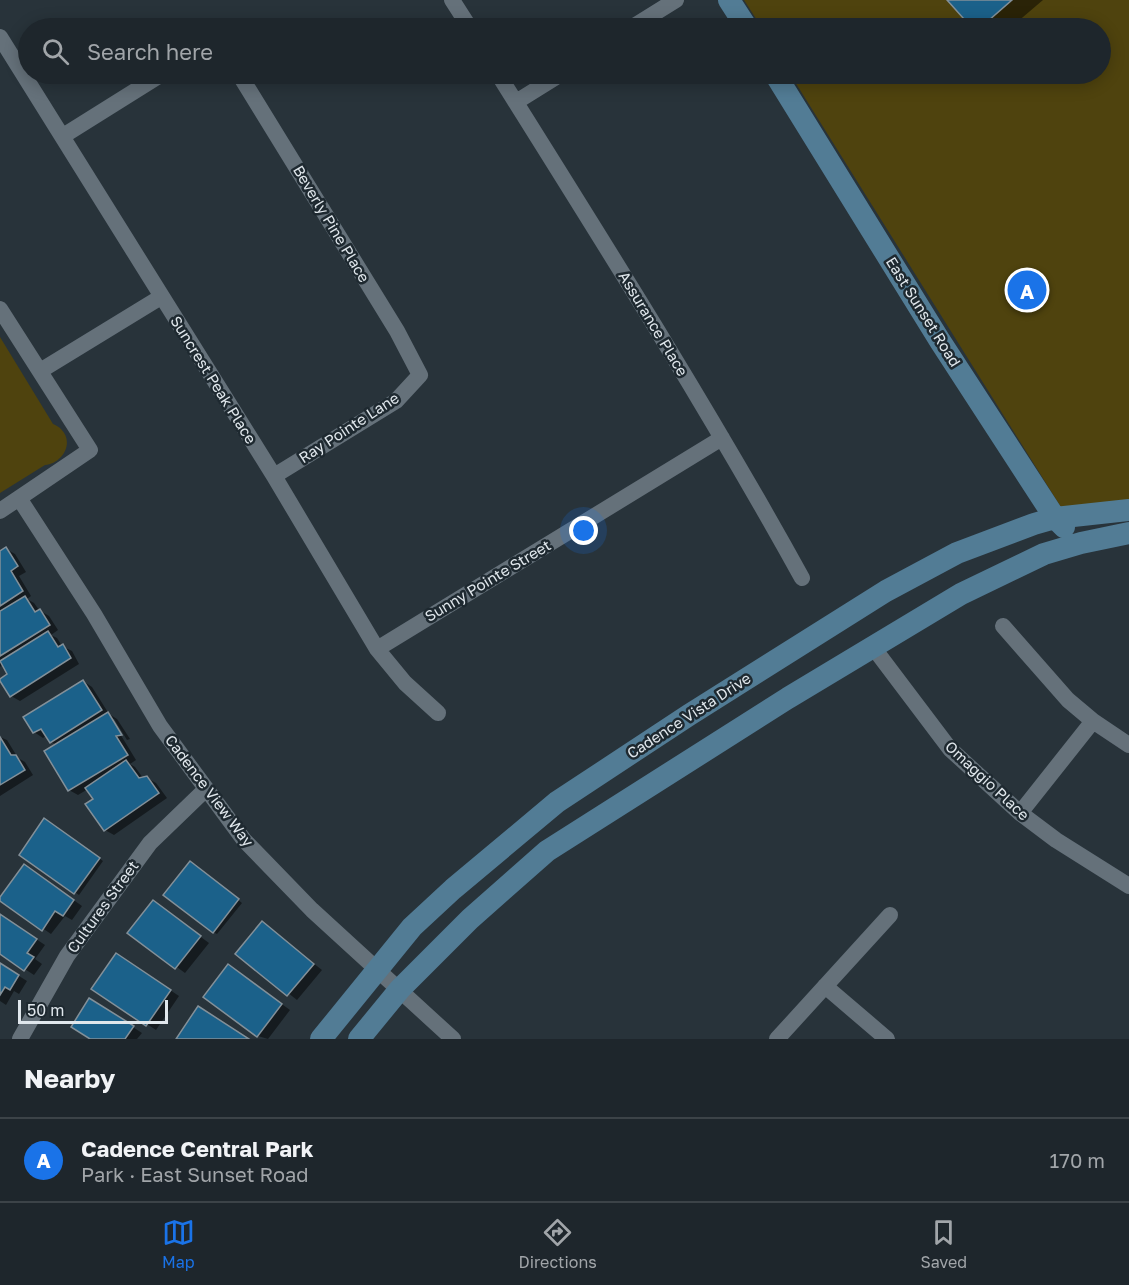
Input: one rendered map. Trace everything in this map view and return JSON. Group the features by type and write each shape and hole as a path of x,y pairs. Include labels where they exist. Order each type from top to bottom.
{"street":[{"path":"452,0 464,18"},
{"path":"647,18 676,0"},
{"path":"729,0 741,18"},
{"name":"Suncrest Peak Place","path":"0,37 18,65"},
{"name":"Suncrest Peak Place","path":"30,84 274,476 377,649 405,683 438,713"},
{"path":"63,136 146,84"},
{"name":"Beverly Pine Place","path":"245,84 397,331 420,375"},
{"name":"Assurance Place","path":"504,84 610,251 722,438 802,578"},
{"path":"516,102 545,84"},
{"name":"East Sunset Road","path":"781,84 940,341 1055,518 1081,543"},
{"path":"40,371 161,297"},
{"path":"0,309 90,450 0,511"},
{"name":"Ray Pointe Lane","path":"274,476 396,401 420,375"},
{"name":"Sunny Pointe Street","path":"377,649 722,438"},
{"name":"Cadence View Way","path":"19,498 94,614 160,726 244,840 312,910 453,1039"},
{"name":"Cadence Vista Drive","path":"321,1039 412,927 453,889 557,802 689,715 886,591 957,553 1055,518 1129,510"},
{"path":"359,1039 399,989 470,919 547,851 873,646 961,594 1044,554 1081,543 1129,533"},
{"path":"1003,626 1068,700 1093,721 1129,745"},
{"name":"Omaggio Place","path":"873,646 950,749 1020,813 1056,840 1129,886"},
{"path":"1020,813 1093,721"},
{"name":"Cultures Street","path":"20,1039 68,956 150,843 206,789"},
{"path":"777,1039 890,915"},
{"path":"825,986 887,1039"}],"shaded area":[{"path":"744,0 1129,0 1129,507 1064,512 796,84 1111,84 1111,18 756,18"},
{"path":"0,337 53,424 65,435 67,446 57,461 45,465 0,493"}],"building":[{"path":"947,0 1012,0 991,18 963,18"},
{"path":"6,547 18,566 11,571 23,591 0,606 0,551"},
{"path":"25,596 35,612 40,609 50,625 0,656 0,611"},
{"path":"48,631 58,647 63,644 71,658 10,697 0,681 7,674 0,661"},
{"path":"83,680 102,710 50,743 41,729 33,733 23,717"},
{"path":"108,712 122,735 116,736 128,755 68,791 44,751"},
{"path":"0,737 11,755 16,755 25,770 0,785"},
{"path":"126,760 139,778 147,776 159,793 104,831 85,804 93,799 85,788"},
{"path":"44,818 100,858 74,894 19,855"},
{"path":"190,861 239,899 213,933 163,895"},
{"path":"24,864 74,900 63,916 55,911 42,931 0,901 0,897"},
{"path":"153,900 201,936 175,969 127,933"},
{"path":"0,914 37,939 27,953 34,957 24,971 0,954"},
{"path":"262,921 314,964 287,996 235,954"},
{"path":"116,953 171,990 146,1026 91,989"},
{"path":"0,963 19,975 10,990 5,987 0,995"},
{"path":"228,964 282,1004 257,1037 203,997"},
{"path":"89,998 134,1026 125,1039 90,1039 71,1027"},
{"path":"198,1006 249,1039 176,1039"}],"place":[{"name":"Cadence Central Park","path":"1027,290"}]}
